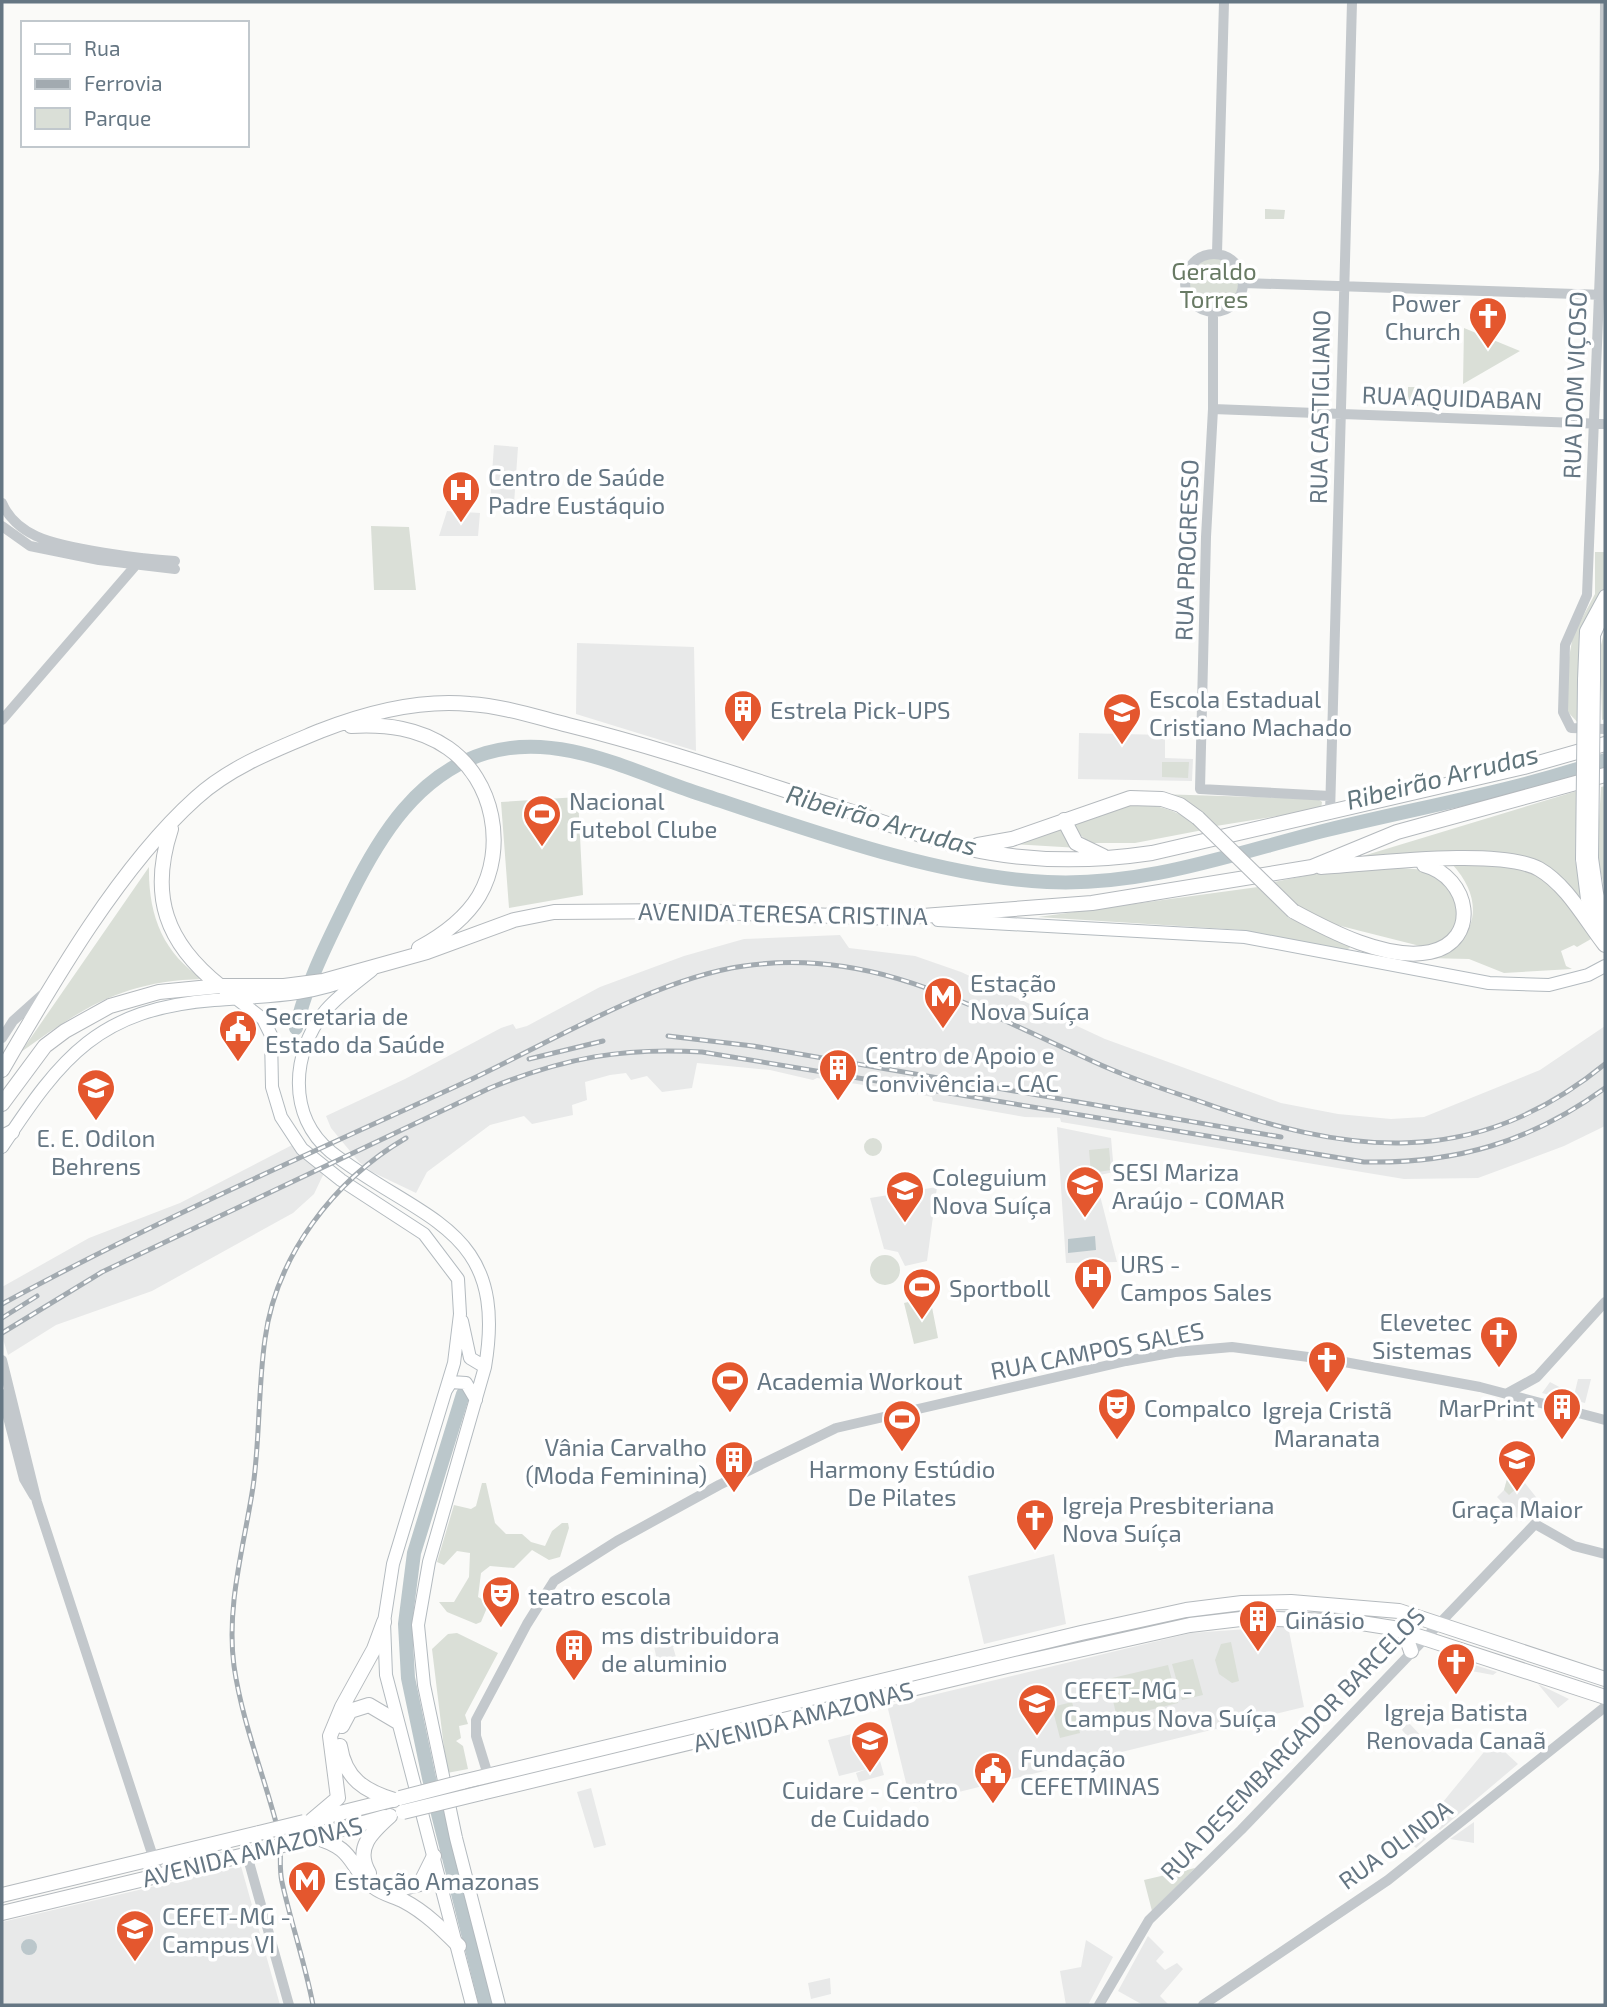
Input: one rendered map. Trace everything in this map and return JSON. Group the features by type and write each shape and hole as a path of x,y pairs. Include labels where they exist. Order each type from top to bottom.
{"main road":[{"path":"1605,596 1586,631 1589,680 1587,899 1605,945"},
{"path":"1589,680 1594,635 1605,611"},
{"path":"2,1070 49,989 135,863 196,798 230,773 332,726 397,708 471,704 565,724 622,738 965,848 1059,859 1111,859 1330,814 1524,767 1605,744"},
{"path":"2,1147 7,1135 51,1074 79,1047 102,1032 159,1007 323,986 372,970 411,952 457,923 478,897 487,880 493,848 493,818 475,773 458,756 420,733 399,727 332,726"},
{"name":"AVENIDA TERESA CRISTINA","path":"372,970 514,920 554,912 682,911 896,918 1092,903 1312,867 1398,832 1605,775"},
{"path":"965,848 1012,839 1130,798 1147,796 1180,805 1198,818 1293,911 1335,934 1414,953 1446,946 1462,927 1459,888 1436,868 1413,862"},
{"path":"1064,820 1076,842 1111,859"},
{"path":"172,824 164,849 161,876 164,902 181,948 192,964 263,1018 271,1035 272,1087 281,1117 302,1149 341,1180 425,1234 458,1279 460,1314 468,1348 486,1361"},
{"path":"1587,858 1605,920"},
{"path":"1312,867 1504,860 1538,869 1560,887 1605,945"},
{"path":"896,918 1245,937 1489,983 1549,985 1588,975 1605,966"},
{"path":"372,970 326,1011 305,1045 302,1056 300,1109 319,1142 354,1170 438,1221 465,1245 477,1264 491,1314 486,1361 429,1562 418,1625 424,1685 456,1838 499,2005"},
{"path":"2,1104 45,1046 88,1016 110,1006 159,992 220,986 284,991"},
{"path":"460,1314 454,1363 393,1564 384,1622 386,1675 459,1946 472,2005"},
{"path":"444,1391 451,1382 459,1381 466,1383 476,1400"},
{"name":"AVENIDA AMAZONAS","path":"2,1913 311,1837 488,1775 865,1683 1186,1610 1242,1603 1291,1602 1399,1611 1605,1679"},
{"name":"AVENIDA AMAZONAS","path":"2,1895 308,1821 481,1793 1190,1625 1249,1618 1355,1622 1425,1637 1605,1697"},
{"path":"308,1821 338,1798 330,1736 342,1707 374,1649 384,1622"},
{"path":"1404,1631 1411,1651"},
{"path":"397,1721 369,1705 357,1707 343,1722 339,1739 343,1761 356,1782 397,1806 372,1832 366,1841 363,1854 372,1878 395,1890 420,1884 434,1856"},
{"path":"252,1853 246,1846 258,1834"},
{"path":"311,1837 341,1849 377,1889 426,1915 459,1946"}],"street":[{"path":"1217,253 1224,2"},
{"name":"RUA CASTIGLIANO","path":"1330,814 1352,2"},
{"name":"RUA DOM VIÇOSO","path":"1605,2 1602,295 1593,424 1587,596 1565,645 1563,712 1571,728 1605,729"},
{"path":"1217,253 1236,263 1244,283 1234,304 1213,312 1192,302 1185,281 1195,260 1217,253"},
{"path":"1244,283 1602,295"},
{"name":"RUA PROGRESSO","path":"1213,312 1213,409 1206,537 1200,789 1330,796"},
{"name":"RUA AQUIDABAN","path":"1213,409 1605,424"},
{"path":"2,503 4,521 36,536 139,562 175,565"},
{"path":"2,720 139,562"},
{"path":"2,1038 13,1021 49,989"},
{"path":"1508,1393 1537,1377 1605,1302"},
{"name":"RUA CAMPOS SALES","path":"488,1775 476,1736 476,1720 554,1581 628,1535 836,1428 1021,1383 1166,1353 1209,1348 1261,1349 1508,1393 1605,1420"},
{"path":"2,1360 37,1502 159,1875"},
{"path":"1537,1377 1535,1391 1540,1401"},
{"path":"2,1394 24,1479 37,1502"},
{"name":"RUA DESEMBARGADOR BARCELOS","path":"1099,2005 1149,1920 1241,1829 1535,1524 1574,1546 1605,1554"},
{"name":"RUA OLINDA","path":"1203,2005 1388,1880 1605,1707"},
{"path":"252,1853 289,2005"}],"shaded area":[{"path":"494,445 518,447 514,504 490,503"},
{"name":"Centro de Saúde Padre Eustáquio","path":"447,511 480,513 478,536 439,536"},
{"path":"577,643 694,647 696,751 576,714"},
{"name":"Escola Estadual Cristiano Machado","path":"1079,733 1165,735 1165,758 1193,759 1192,781 1078,779"},
{"path":"840,935 849,948 915,956 961,972 1105,1039 1281,1103 1338,1114 1391,1119 1424,1117 1540,1070 1605,1026 1605,1126 1564,1146 1478,1178 1404,1179 1061,1122 1060,1118 1025,1117 933,1101 932,1097 897,1090 817,1078 813,1080 770,1070 697,1063 692,1088 662,1092 647,1076 631,1080 626,1073 610,1075 585,1082 587,1100 572,1105 573,1115 532,1124 524,1116 490,1125 427,1172 416,1193 372,1172 359,1162 331,1128 326,1116 405,1079 501,1028 513,1024 516,1029 527,1026 600,987 684,956 744,939"},
{"name":"SESI Mariza Araújo - COMAR","path":"1057,1127 1111,1138 1114,1172 1095,1176 1117,1262 1066,1263"},
{"path":"296,1143 324,1173 314,1194 293,1213 152,1291 56,1325 8,1355 2,1336 2,1287 89,1238 180,1203"},
{"name":"Coleguium Nova Suíça","path":"937,1187 927,1261 905,1266 898,1252 884,1249 870,1198"},
{"path":"1095,1236 1096,1250 1068,1253 1068,1239"},
{"path":"1578,1379 1591,1379 1585,1403 1573,1400"},
{"path":"1550,1382 1563,1389 1560,1398 1542,1393"},
{"name":"Graça Maior","path":"1511,1465 1543,1506 1521,1522 1497,1497 1504,1490"},
{"path":"1054,1554 1066,1624 984,1644 968,1576"},
{"name":"CEFET-MG - Campus Nova Suíça","path":"1288,1626 1304,1707 914,1803 910,1799 888,1709 891,1705 1191,1633"},
{"path":"687,1633 689,1643 673,1647 676,1657 657,1661 653,1641"},
{"path":"1462,1661 1497,1672 1493,1675 1466,1670 1454,1680 1447,1674"},
{"path":"1538,1684 1569,1699 1558,1708"},
{"path":"1408,1722 1426,1741 1419,1749 1402,1730"},
{"path":"871,1729 884,1775 859,1782 856,1773 867,1769 839,1776 828,1740"},
{"path":"1493,1741 1518,1764 1440,1830 1429,1819"},
{"path":"591,1788 606,1845 594,1848 577,1792"},
{"path":"1409,1821 1426,1839 1416,1848 1399,1832"},
{"path":"1474,1822 1474,1843 1450,1839"},
{"name":"CEFET-MG - Campus VI","path":"241,1866 280,2005 2,2005 2,1922"},
{"path":"1148,1936 1164,1952 1156,1961 1165,1970 1177,1963 1183,1969 1160,1996 1169,2005 1143,2005 1118,1991"},
{"path":"29,1939 37,1947 29,1955 21,1947"},
{"path":"1086,1940 1113,1957 1088,2005 1066,2005 1060,1971 1081,1967"},
{"path":"830,1978 831,1994 811,1999 808,1983"}],"green space":[{"path":"1265,209 1285,210 1284,219 1265,219"},
{"name":"Geraldo Torres","path":"1220,257 1230,261 1238,269 1242,284 1238,299 1230,307 1210,311 1200,307 1192,299 1188,279 1192,269 1200,261"},
{"path":"1464,328 1520,351 1463,384"},
{"path":"1408,387 1418,387 1418,406 1408,406"},
{"path":"371,526 409,527 416,590 374,590"},
{"path":"1595,552 1605,552 1605,595 1581,726 1566,710 1567,669 1573,635 1595,594"},
{"path":"1605,629 1605,719 1602,720 1600,649"},
{"path":"1162,762 1189,762 1188,778 1162,777"},
{"path":"1605,786 1605,891 1597,856 1601,787"},
{"path":"1577,791 1575,859 1586,913 1564,880 1539,863 1353,859"},
{"path":"1157,794 1318,799 1322,802 1321,809 1216,826 1204,816"},
{"name":"Nacional Futebol Clube","path":"578,797 583,895 509,908 501,802"},
{"path":"1126,801 1167,809 1185,817 1203,830 1135,843 1090,843 1079,834 1074,822"},
{"path":"1064,826 1079,848 1013,844"},
{"path":"1503,862 1548,881 1573,909 1591,939 1577,947 1574,945 1561,951 1566,966 1572,969 1504,973 1469,959 1426,958 1457,943 1472,920 1470,893 1452,864"},
{"path":"149,867 151,901 161,931 178,958 203,979 150,985 106,999 65,1022 21,1052"},
{"path":"1401,868 1439,871 1460,904 1453,936 1435,946 1420,946 1325,922 1297,906 1274,882 1314,874"},
{"path":"1258,887 1289,918 1347,942 1350,948 1345,950 1242,930 1038,917"},
{"path":"873,1138 879,1141 882,1147 879,1153 873,1156 867,1153 864,1147 867,1141"},
{"path":"1109,1148 1111,1170 1091,1173 1089,1150"},
{"path":"885,1255 896,1259 900,1270 896,1281 885,1285 874,1281 870,1270 874,1259"},
{"name":"Sportboll","path":"930,1297 938,1338 914,1344 904,1303"},
{"path":"1511,1465 1519,1475 1514,1479 1519,1486 1509,1495 1504,1490"},
{"path":"482,1483 486,1483 495,1523 506,1534 522,1534 531,1542 545,1546 552,1531 562,1523 568,1523 569,1528 560,1557 549,1560 532,1550 514,1568 490,1566 481,1573 478,1597 489,1603 481,1622 476,1624 447,1612 439,1602 454,1602 469,1577 470,1553 457,1551 444,1565 437,1562 454,1505 471,1509 476,1506"},
{"path":"457,1633 498,1653 465,1715 468,1724 459,1726 461,1738 456,1741 463,1746 468,1769 447,1773 432,1649 448,1634"},
{"path":"1231,1642 1239,1681 1232,1683 1219,1674 1215,1660 1221,1644"},
{"path":"1193,1659 1203,1695 1182,1700 1172,1664"},
{"path":"1168,1665 1178,1703 1117,1718 1108,1679"},
{"path":"1072,1702 1080,1733 1060,1738 1052,1707"},
{"path":"1195,1868 1152,1911 1144,1880"}],"waterway":[{"path":"296,1028 312,977 327,944 362,873 388,829 421,791 440,776 486,753 540,747 594,756 697,793 870,849 960,871 1047,882 1083,882 1154,874 1327,830 1502,790 1605,760"},
{"name":"Ribeirão Arrudas","path":"463,1394 414,1553 405,1624 408,1678 429,1778 486,2005"}],"railway":[{"path":"2,1304 176,1216 472,1079 641,997 676,983 744,966 792,962 837,965 881,974 965,1003 1103,1066 1156,1086 1251,1118 1304,1132 1356,1141 1407,1143 1457,1137 1506,1123 1556,1099 1605,1064"},
{"path":"668,1036 753,1046 1281,1137"},
{"path":"529,1059 603,1041"},
{"path":"2,1333 102,1272 490,1088 543,1069 620,1053 702,1052 1364,1162 1430,1159 1491,1146 1549,1123 1605,1088"},
{"path":"313,2005 282,1882 278,1830 238,1687 232,1644 234,1599 253,1487 265,1339 271,1308 282,1278 295,1250 333,1198 355,1175 406,1138"},
{"path":"2,1318 37,1296"}],"place":[{"name":"Power Church","path":"1488,350"},
{"name":"Centro de Saúde Padre Eustáquio","path":"461,524"},
{"name":"Estrela Pick-UPS","path":"743,743"},
{"name":"Escola Estadual Cristiano Machado","path":"1122,746"},
{"name":"Nacional Futebol Clube","path":"542,848"},
{"name":"Estação Nova Suíça","path":"943,1030"},
{"name":"Secretaria de Estado da Saúde","path":"238,1063"},
{"name":"Centro de Apoio e Convivência - CAC","path":"838,1102"},
{"name":"E. E. Odilon Behrens","path":"96,1122"},
{"name":"SESI Mariza Araújo - COMAR","path":"1085,1219"},
{"name":"Coleguium Nova Suíça","path":"905,1224"},
{"name":"URS - Campos Sales","path":"1093,1311"},
{"name":"Sportboll","path":"922,1321"},
{"name":"Elevetec Sistemas","path":"1499,1369"},
{"name":"Igreja Cristã Maranata","path":"1327,1394"},
{"name":"Academia Workout","path":"730,1414"},
{"name":"Compalco","path":"1117,1441"},
{"name":"MarPrint","path":"1562,1441"},
{"name":"Harmony Estúdio De Pilates","path":"902,1453"},
{"name":"Graça Maior","path":"1517,1493"},
{"name":"Vânia Carvalho (Moda Feminina)","path":"734,1494"},
{"name":"Igreja Presbiteriana Nova Suíça","path":"1035,1552"},
{"name":"teatro escola","path":"501,1629"},
{"name":"Ginásio","path":"1258,1653"},
{"name":"ms distribuidora de aluminio","path":"574,1682"},
{"name":"Igreja Batista Renovada Canaã","path":"1456,1696"},
{"name":"CEFET-MG - Campus Nova Suíça","path":"1037,1737"},
{"name":"Cuidare - Centro de Cuidado","path":"870,1774"},
{"name":"Fundação CEFETMINAS","path":"993,1805"},
{"name":"Estação Amazonas","path":"307,1914"},
{"name":"CEFET-MG - Campus VI","path":"135,1963"}]}
